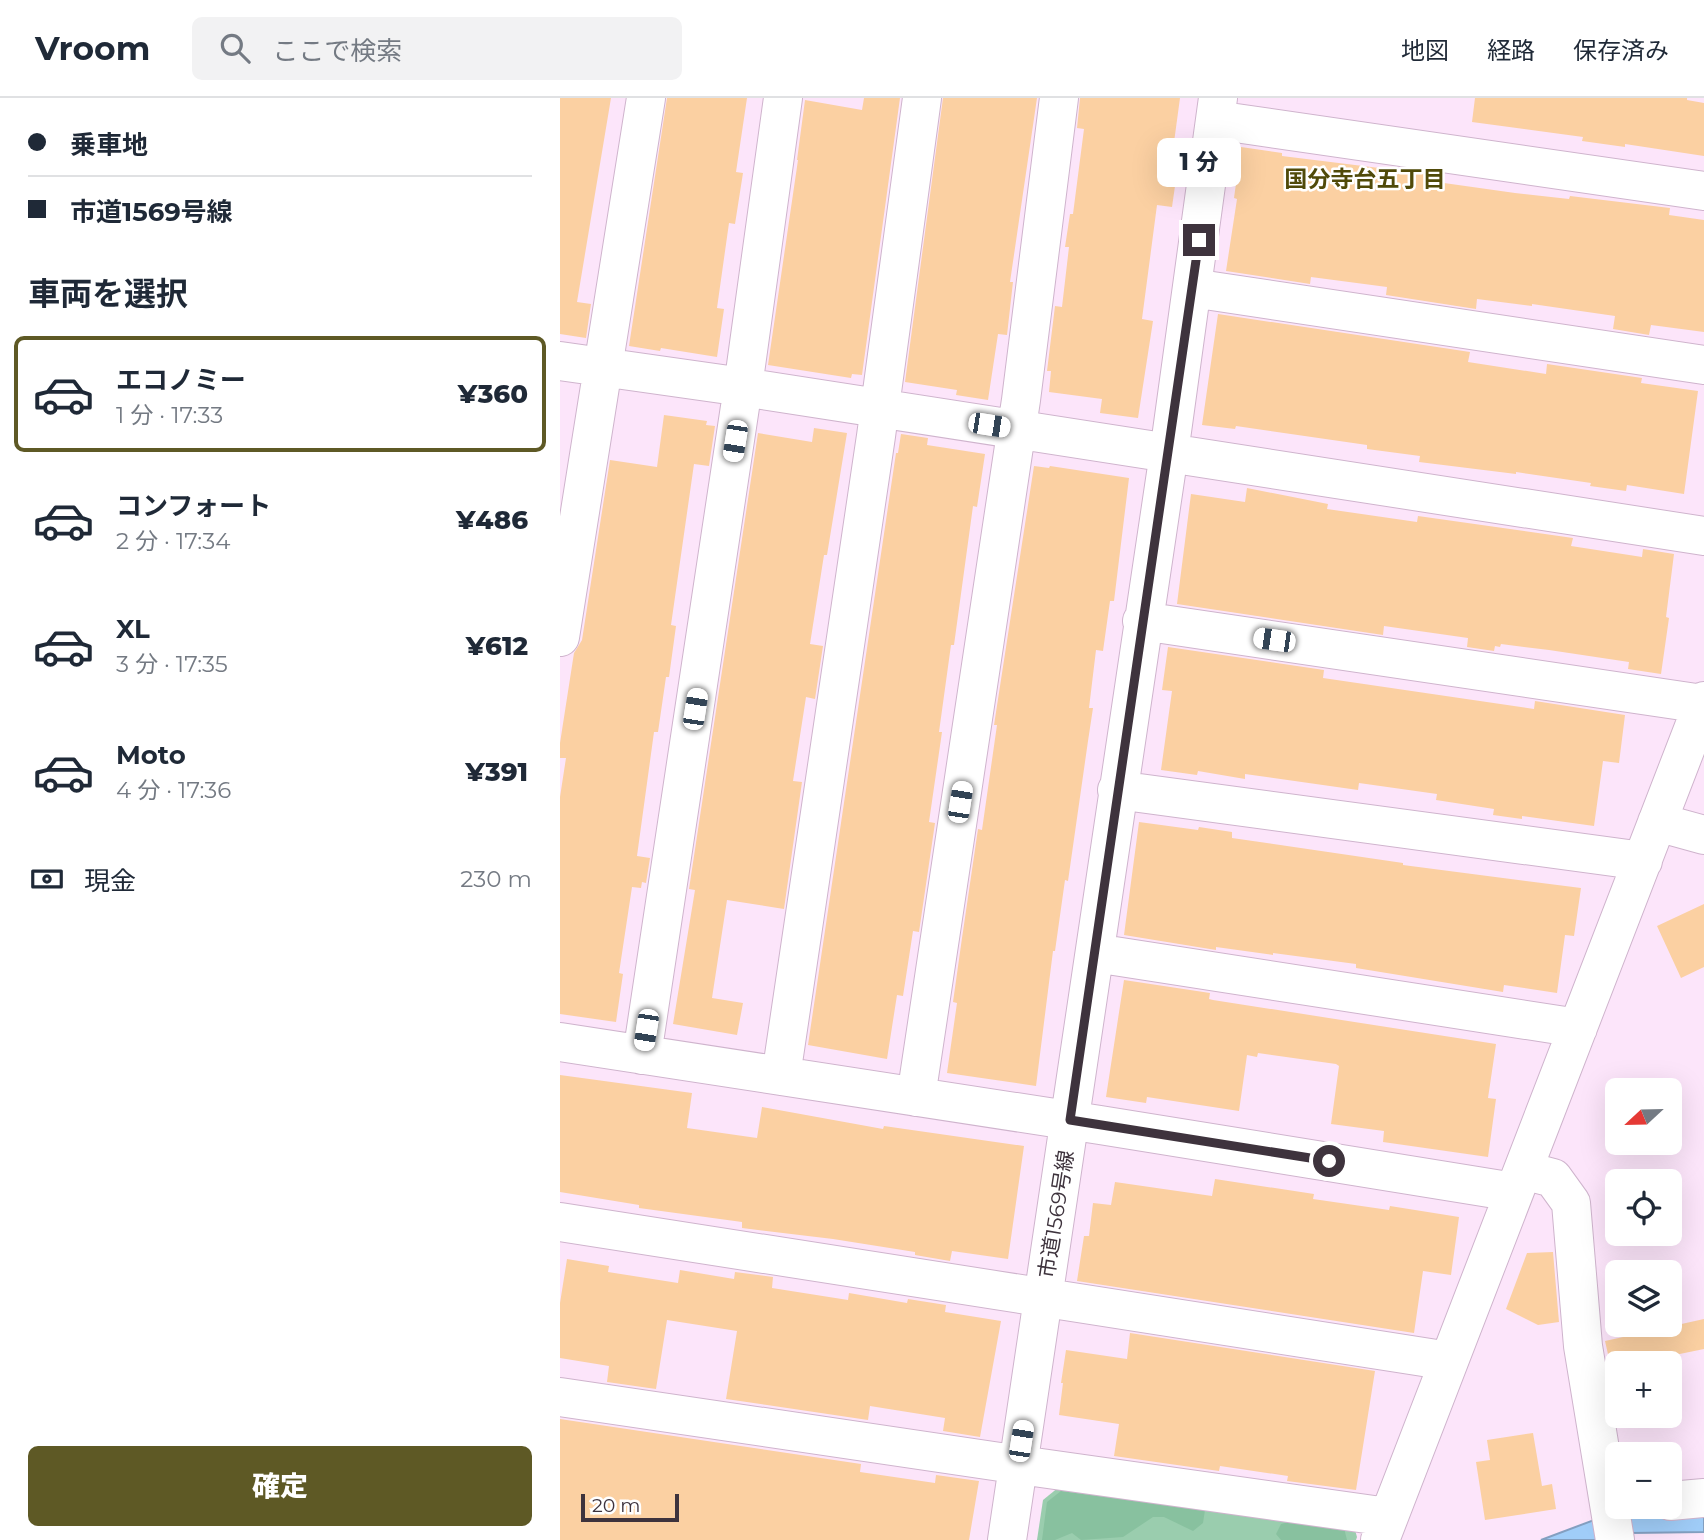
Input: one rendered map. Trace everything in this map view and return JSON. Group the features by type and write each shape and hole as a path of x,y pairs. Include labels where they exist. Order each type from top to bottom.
{"street":[{"path":"560,637 646,98"},
{"path":"642,1055 743,387 783,98"},
{"path":"781,1076 880,408 922,98"},
{"path":"916,1097 1016,429 1059,98"},
{"path":"1217,109 1704,191"},
{"name":"市道1569号線","path":"1007,1540 1217,109"},
{"path":"1192,288 1704,365"},
{"path":"560,362 743,387 1704,536"},
{"path":"560,1396 1017,1465 1384,1529 1703,703 1142,621"},
{"path":"1117,790 1643,861"},
{"path":"1657,821 1704,835"},
{"path":"1095,953 1578,1028"},
{"path":"560,1042 1070,1120 1519,1181 1553,1178 1572,1203 1583,1346 1605,1471"},
{"path":"560,1222 1449,1361"},
{"path":"1682,1500 1704,1498"}],"green space":[{"path":"1059,1487 1353,1523 1357,1537 1356,1540 1037,1540 1043,1500"},
{"path":"1061,1491 1205,1510 1203,1523 1193,1531 1164,1517 1153,1517 1123,1537 1081,1540 1072,1533 1055,1540 1042,1540 1047,1502"},
{"path":"1293,1521 1344,1528 1347,1540 1281,1540 1276,1534 1281,1524"}],"water":[{"path":"1704,1508 1704,1532 1631,1533 1629,1519 1682,1519 1682,1509"},
{"path":"1594,1520 1599,1540 1541,1540"}],"building":[{"path":"560,98 611,98 577,302 591,304 586,338 560,334"},
{"path":"667,98 747,98 736,172 743,173 735,224 729,223 717,308 724,309 717,357 629,346"},
{"path":"864,98 900,98 862,375 852,374 851,378 768,365 805,100 862,110"},
{"path":"943,98 1037,98 1010,282 1013,282 1007,335 998,334 988,400 956,395 957,390 905,382"},
{"path":"1080,98 1180,98 1172,157 1179,158 1172,207 1157,205 1142,319 1153,321 1138,418 1100,413 1102,399 1049,392 1051,371 1047,371 1055,306 1062,307 1069,247 1065,247 1070,214 1073,214 1084,129 1077,128"},
{"path":"1475,98 1687,98 1704,103 1704,156 1625,144 1625,147 1582,141 1583,137 1472,122"},
{"path":"1241,147 1282,153 1282,156 1444,176 1444,183 1569,199 1570,196 1670,208 1669,215 1704,220 1704,332 1651,325 1649,335 1613,329 1615,316 1477,299 1476,309 1386,295 1387,287 1311,277 1310,284 1226,271 1237,199 1234,198"},
{"path":"1218,314 1470,352 1468,362 1546,374 1547,364 1642,378 1641,383 1698,391 1684,494 1627,485 1626,491 1516,472 1419,462 1420,456 1367,449 1367,445 1236,426 1235,429 1202,425"},
{"path":"664,415 707,421 706,425 715,426 709,466 694,464 671,625 676,626 669,677 666,677 658,732 654,732 637,856 650,858 646,883 642,882 641,888 632,887 619,973 623,974 616,1022 560,1014 560,797 566,758 560,758 560,743 574,653 582,640 610,460 657,467"},
{"path":"814,428 847,433 810,644 823,646 815,699 806,697 793,781 802,782 784,909 727,900 712,998 743,1003 737,1035 673,1024 695,890 689,889 758,433 812,442"},
{"path":"901,434 928,438 927,445 985,454 977,507 973,506 954,645 951,645 929,822 935,823 919,932 913,931 903,996 897,995 887,1059 808,1045"},
{"path":"1034,466 1129,478 1114,601 1110,601 1103,651 1096,650 1089,708 1093,708 1068,881 1065,880 1053,951 1036,1086 947,1073 957,1003 953,1002 962,938 978,829 982,830 997,725 994,725"},
{"path":"1247,488 1328,504 1327,509 1417,522 1418,516 1573,538 1571,546 1642,557 1643,549 1674,554 1661,674 1628,669 1629,662 1549,650 1501,644 1500,647 1495,646 1494,651 1467,647 1468,638 1384,626 1383,635 1177,604 1191,494 1245,502"},
{"path":"1168,647 1324,670 1323,678 1534,709 1535,701 1625,715 1619,763 1603,761 1594,826 1522,816 1522,819 1493,815 1494,809 1436,800 1437,794 1359,783 1358,790 1245,774 1245,779 1198,771 1197,775 1161,770 1172,691 1162,690"},
{"path":"1139,822 1198,830 1199,827 1232,832 1232,838 1403,865 1581,888 1574,936 1565,935 1557,993 1504,985 1503,992 1356,968 1356,964 1216,947 1216,950 1124,935"},
{"path":"1704,904 1704,967 1681,978 1657,926"},
{"path":"1124,980 1210,993 1209,999 1213,1000 1496,1044 1488,1098 1496,1099 1488,1157 1383,1142 1384,1131 1331,1124 1339,1066 1336,1064 1258,1053 1257,1057 1247,1055 1239,1111 1147,1097 1146,1103 1106,1097"},
{"path":"560,1075 692,1093 687,1128 757,1138 762,1107 883,1129 884,1126 1024,1146 1008,1259 952,1251 950,1261 915,1255 915,1252 742,1228 742,1222 639,1208 639,1205 560,1192"},
{"path":"1215,1179 1314,1194 1313,1199 1389,1210 1390,1206 1459,1217 1451,1275 1423,1271 1414,1333 1077,1281 1084,1236 1089,1236 1093,1203 1111,1205 1115,1182 1212,1196"},
{"path":"1553,1252 1559,1322 1538,1325 1506,1309 1527,1253"},
{"path":"567,1259 609,1266 608,1272 678,1283 680,1270 734,1279 735,1272 773,1277 772,1288 848,1300 849,1293 907,1303 908,1299 946,1305 945,1312 1001,1321 980,1437 943,1431 945,1418 870,1406 868,1420 726,1399 737,1331 667,1320 656,1389 607,1382 609,1366 560,1358 560,1303"},
{"path":"1704,1319 1704,1349 1682,1354 1682,1351 1607,1351 1605,1341 1623,1337 1682,1337 1682,1324"},
{"path":"1130,1333 1375,1371 1356,1490 1287,1481 1288,1476 1220,1466 1219,1471 1114,1456 1119,1424 1059,1415 1061,1383 1066,1350 1127,1359"},
{"path":"560,1419 861,1464 860,1472 935,1483 936,1475 979,1481 969,1540 560,1540"},
{"path":"1533,1433 1542,1486 1552,1484 1556,1509 1485,1520 1476,1462 1490,1460 1487,1440"}],"district":[{"name":"国分寺台五丁目","path":"1365,179"}],"route":[{"path":"1199,240 1070,1120 1329,1161"}]}
